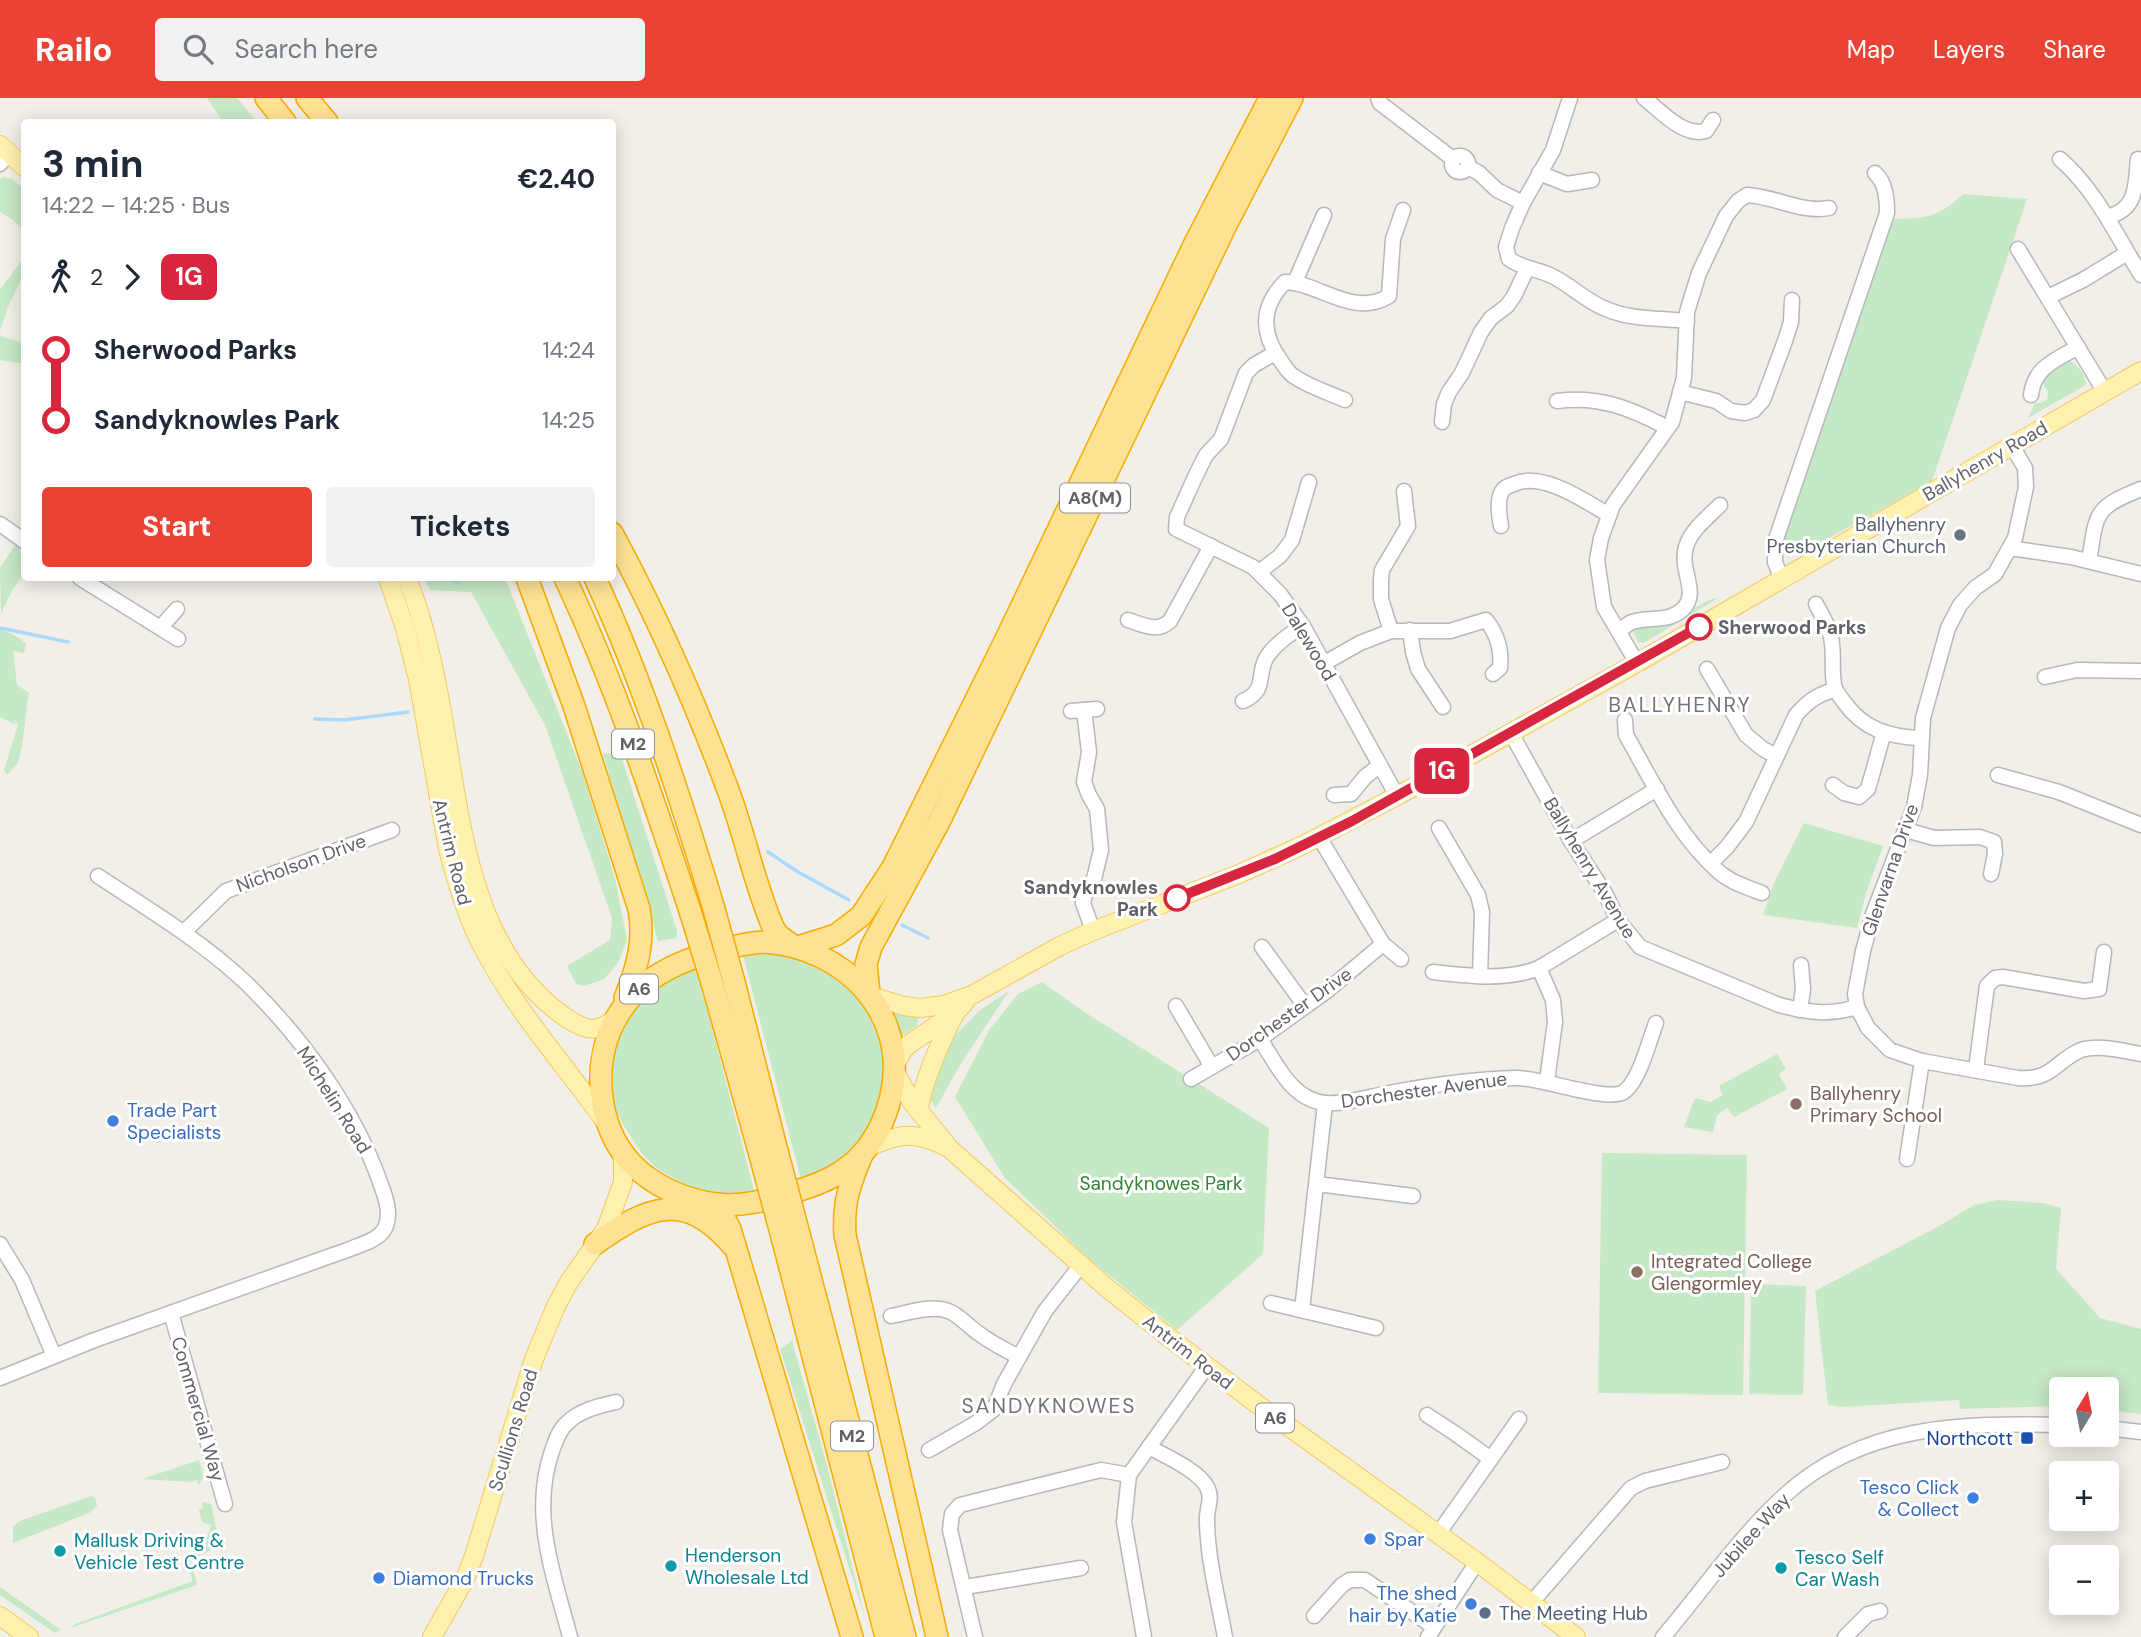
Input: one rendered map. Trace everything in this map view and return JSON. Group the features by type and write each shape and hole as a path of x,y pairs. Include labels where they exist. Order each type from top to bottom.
{"highway":[{"path":"260,98 277,119"},
{"path":"265,98 282,119"},
{"path":"301,98 318,119"},
{"path":"307,98 324,119"},
{"name":"A8(M)","path":"796,947 836,935 862,916 893,867 1006,639 1195,243 1270,98"},
{"name":"A8(M)","path":"870,994 866,964 871,947 939,822 1219,239 1293,98"},
{"path":"616,541 663,632 692,700 729,793 773,927 796,947"},
{"path":"528,581 574,706 642,923 640,954 618,1015"},
{"name":"M2","path":"566,581 615,697 691,914 723,984"},
{"name":"M2","path":"596,581 620,634 658,734 714,909 723,984 790,1236 886,1637"},
{"name":"A6","path":"764,943 796,947 837,965 870,994 890,1038 894,1068 886,1113 866,1149 839,1173 825,1181 778,1197 736,1205 698,1201 673,1192 643,1174 630,1162 616,1138 604,1104 601,1077 605,1048 618,1015 643,986 677,963 739,944 764,943"},
{"path":"866,1149 848,1190 844,1216 845,1235 937,1637"},
{"path":"698,1201 722,1214 727,1222 852,1637"},
{"path":"601,1237 638,1216 664,1209 678,1209 708,1222 736,1249"},
{"name":"M2","path":"790,1236 905,1637"}],"main road":[{"path":"3,154 21,165"},
{"name":"Ballyhenry Road","path":"870,994 904,1006 920,1008 944,1005 972,995 1060,946 1093,931 1239,874 1319,837 1636,663 2141,371"},
{"name":"Antrim Road","path":"389,581 412,653 448,849 472,925 508,990 616,1138"},
{"name":"Antrim Road","path":"408,581 435,674 464,843 487,916 516,967 560,1014 583,1028 592,1029 603,1028 618,1015"},
{"name":"Ballyhenry Road","path":"894,1068 908,1045 956,1012 972,995"},
{"path":"919,1110 928,1078 956,1012"},
{"name":"Antrim Road","path":"894,1068 911,1101 950,1149 1080,1265 1167,1336 1322,1452 1478,1562 1576,1637"},
{"name":"Antrim Road","path":"866,1149 896,1136 919,1135 950,1149"},
{"name":"Scullions Road","path":"432,1637 465,1579 474,1556 545,1331 569,1282 601,1237 623,1182 623,1159 616,1138"},
{"name":"Scullions Road","path":"601,1237 630,1213 660,1203 698,1201"},
{"path":"0,1616 29,1637"}],"street":[{"path":"1378,98 1380,103 1453,159 1451,163 1454,170 1462,172 1468,167 1479,173 1497,190 1524,203"},
{"path":"1570,98 1553,150 1524,203 1506,247 1509,259 1527,269 1549,275 1606,309 1626,316 1687,321"},
{"path":"1643,98 1687,130 1697,134 1706,131 1713,120"},
{"path":"2060,159 2073,171 2107,217 2141,275"},
{"path":"2107,217 2120,214 2128,206 2134,188 2138,159"},
{"path":"1539,173 1567,184 1592,180"},
{"path":"1782,580 1776,568 1775,542 1887,213 1887,197 1881,178 1875,173"},
{"path":"1636,663 1604,607 1597,561 1601,538 1613,505 1668,428 1677,407 1684,378 1688,312 1709,249 1726,216 1738,201 1747,195 1767,197 1802,208 1829,208"},
{"path":"1345,400 1293,376 1275,352 1265,328 1266,314 1272,299 1285,282 1295,282 1323,294 1364,304 1389,296 1393,239 1403,209"},
{"path":"1295,282 1324,215"},
{"path":"2018,248 2105,392"},
{"path":"2048,298 2127,253"},
{"path":"1442,422 1444,404 1449,392 1462,373 1481,332 1491,318 1507,306 1527,269"},
{"path":"1681,392 1716,401 1731,411 1745,413 1754,410 1763,400 1785,341 1791,322 1792,300"},
{"path":"2031,395 2032,383 2042,369 2078,347"},
{"name":"Dalewood","path":"1275,352 1246,373 1221,439 1206,455 1177,517 1176,529 1253,567 1280,594 1303,626 1397,796"},
{"path":"1558,401 1575,398 1630,408 1668,428"},
{"name":"Glenvarna Drive","path":"1857,1007 1855,994 1863,951 1889,870 1914,807 1920,775 1923,718 1948,628 1960,605 1975,588 1995,574 2015,538 2026,487 2025,468 2012,446"},
{"path":"1501,526 1500,495 1504,488 1521,481 1542,482 1564,490 1609,514"},
{"path":"1259,572 1280,556 1292,540 1309,482"},
{"path":"2089,561 2097,517 2107,505 2141,489"},
{"path":"1391,631 1381,599 1381,580 1382,570 1408,526 1404,491"},
{"path":"1619,632 1631,622 1672,616 1684,608 1691,593 1684,572 1686,546 1691,536 1720,505"},
{"path":"0,524 21,539"},
{"path":"1128,620 1154,629 1163,628 1170,621 1211,546"},
{"path":"2010,548 2141,573"},
{"path":"85,581 178,639"},
{"path":"1816,604 1830,632 1835,690 1858,720 1884,732 1920,738"},
{"path":"161,627 177,610"},
{"path":"1323,664 1360,643 1391,631 1450,631 1486,620 1495,631 1501,654 1500,668 1493,674"},
{"path":"1243,701 1253,697 1259,689 1268,656 1303,626"},
{"path":"1410,630 1418,669 1443,706"},
{"path":"1707,669 1745,736 1776,756"},
{"path":"2045,677 2077,670 2141,671"},
{"path":"1711,863 1746,822 1796,715 1807,702 1821,693 1835,690"},
{"path":"1084,710 1089,752 1084,782 1097,808 1101,850 1094,879 1083,903 1093,931"},
{"path":"1625,720 1626,735 1672,815 1696,848 1719,872 1734,882 1762,893"},
{"path":"1833,785 1844,793 1859,797 1864,795 1884,732"},
{"name":"Ballyhenry Avenue","path":"1511,733 1571,841 1605,893 1618,920 1640,947 1759,997 1800,1010 1837,1013 1857,1007"},
{"path":"1334,795 1351,794 1365,777 1380,765"},
{"path":"1998,775 2059,792 2141,825"},
{"path":"1571,841 1657,789"},
{"path":"1439,828 1478,895 1482,912 1480,976"},
{"name":"Nicholson Drive","path":"184,932 226,891 392,830"},
{"path":"1906,830 1934,838 1980,837 1994,842 1995,854 1991,874"},
{"path":"1319,837 1383,944 1401,959"},
{"name":"Michelin Road","path":"0,1378 350,1249 380,1235 386,1225 388,1207 362,1140 328,1083 295,1036 243,981 184,932 98,876"},
{"path":"1433,972 1480,976 1525,974 1618,920"},
{"name":"Dorchester Drive","path":"1191,1079 1260,1039 1328,990 1383,944"},
{"path":"1262,947 1305,1006"},
{"path":"1976,1069 1987,986 1991,981 2003,977 2093,991 2099,989 2104,952"},
{"path":"1800,1010 1803,989 1801,965"},
{"path":"1539,968 1553,1000 1555,1022 1547,1081"},
{"path":"1176,1006 1212,1067"},
{"path":"1857,1007 1868,1028 1891,1050 1922,1061 2028,1079 2043,1076 2074,1054 2087,1049 2115,1049 2141,1054"},
{"name":"Dorchester Avenue","path":"1260,1039 1292,1087 1304,1096 1325,1104 1427,1086 1519,1077 1598,1094 1616,1095 1626,1091 1635,1077 1656,1023"},
{"path":"1907,1159 1922,1061"},
{"path":"1303,1310 1325,1104"},
{"path":"1317,1184 1413,1196"},
{"path":"0,1244 22,1280 54,1356"},
{"path":"929,1450 976,1423 994,1409 1045,1311 1080,1265"},
{"path":"1271,1303 1376,1328"},
{"path":"891,1316 942,1309 955,1314 983,1337 1019,1357"},
{"name":"Commercial Way","path":"171,1313 225,1504"},
{"path":"1144,1637 1124,1522 1129,1475 1207,1366"},
{"path":"570,1637 544,1533 544,1483 556,1440 567,1423 586,1411 617,1402"},
{"path":"1427,1415 1491,1460"},
{"path":"1438,1534 1520,1419"},
{"name":"Jubilee Way","path":"1663,1637 1763,1516 1810,1474 1834,1460 1889,1437 1917,1432 1965,1426 2049,1425"},
{"path":"2119,1429 2141,1432"},
{"path":"1149,1447 1188,1469 1207,1486 1211,1499 1207,1516 1210,1548 1225,1637"},
{"path":"1532,1602 1631,1488 1646,1481 1722,1462"},
{"path":"975,1637 950,1530 952,1514 960,1505 1101,1470 1129,1475"},
{"path":"1314,1616 1342,1585 1350,1580 1365,1580 1431,1632 1478,1562"},
{"path":"965,1587 1081,1568"},
{"path":"1845,1637 1868,1615 1880,1611"}],"green space":[{"path":"207,98 237,98 254,119 221,119"},
{"path":"0,179 12,179 21,186 21,228 0,212"},
{"path":"1963,194 2027,199 1932,481 1804,552 1794,550 1786,546 1786,529 1893,219 1931,215 1946,208"},
{"path":"21,261 21,280 0,330 0,290"},
{"path":"0,336 21,342 21,364 0,360"},
{"path":"2067,360 2080,370 2086,385 2028,418 2035,403 2047,400 2048,391 2042,375"},
{"path":"15,545 21,550 21,578 1,613 0,568"},
{"path":"426,581 506,581 583,774 615,878 627,940 618,963 604,979 584,986 576,984 567,966 610,940 612,918 545,725 471,592 430,590"},
{"path":"1714,598 1717,599 1643,643 1638,642 1632,629 1661,625"},
{"path":"0,629 26,643 24,653 13,651 17,685 29,693 20,755 17,764 7,775 4,770 18,725 15,719 16,725 0,717"},
{"path":"620,752 677,938 658,941 603,754"},
{"path":"1804,823 1883,846 1857,928 1763,915 1774,883"},
{"path":"764,951 791,954 849,982 874,1013 884,1045 883,1085 874,1118 851,1150 833,1168 802,1183 743,955"},
{"path":"696,966 755,1194 708,1191 675,1179 658,1169 634,1142 619,1117 613,1098 612,1063 616,1046 631,1013 653,988"},
{"name":"Sandyknowes Park","path":"1042,982 1089,1015 1269,1128 1263,1254 1177,1330 1089,1259 1005,1178 955,1097 989,1030 1018,994"},
{"path":"1009,991 960,1065 936,1108 929,1098 950,1041 980,1010"},
{"path":"894,1013 918,1017 917,1026 901,1036"},
{"path":"1777,1054 1786,1069 1779,1074 1787,1089 1734,1117 1727,1108 1717,1115 1713,1132 1684,1127 1695,1098 1711,1102 1723,1095 1719,1086"},
{"path":"1602,1153 1747,1155 1743,1395 1598,1393"},
{"path":"1998,1200 2043,1203 2061,1208 2056,1269 2100,1318 2141,1329 2141,1414 2119,1411 2119,1377 2049,1377 2049,1406 1960,1409 1959,1400 1841,1407 1828,1405 1815,1291 1974,1205"},
{"path":"1751,1284 1806,1286 1803,1395 1749,1394"},
{"path":"792,1341 828,1469 865,1618 780,1349"},
{"path":"199,1460 204,1476 199,1485 196,1480 142,1479"},
{"path":"91,1496 95,1498 97,1506 89,1513 13,1543 13,1526 20,1521"},
{"path":"202,1502 211,1504 218,1538 215,1548 190,1560 197,1585 70,1628 193,1581 185,1559 203,1552 211,1525 202,1522 199,1510 203,1508"},
{"path":"0,1587 61,1630 55,1633 0,1595"}],"waterway":[{"path":"0,628 68,642"},
{"path":"315,719 344,720 408,712"},
{"path":"768,852 849,900"},
{"path":"902,925 928,938"}],"bus line":[{"name":"1G","path":"1177,898 1275,859 1352,821 1699,627"}],"place":[{"name":"Ballyhenry Presbyterian Church","path":"1960,535"},
{"name":"Sherwood Parks","path":"1699,627"},
{"name":"Sandyknowles Park","path":"1177,898"},
{"name":"Ballyhenry Primary School","path":"1796,1104"},
{"name":"Trade Part Specialists","path":"113,1121"},
{"name":"Integrated College Glengormley","path":"1637,1272"},
{"name":"Northcott","path":"2027,1438"},
{"name":"Tesco Click & Collect","path":"1973,1498"},
{"name":"Spar","path":"1370,1539"},
{"name":"Mallusk Driving & Vehicle Test Centre","path":"60,1551"},
{"name":"Henderson Wholesale Ltd","path":"671,1566"},
{"name":"Tesco Self Car Wash","path":"1781,1568"},
{"name":"Diamond Trucks","path":"379,1578"},
{"name":"The shed hair by Katie","path":"1471,1604"},
{"name":"The Meeting Hub","path":"1485,1613"}],"district":[{"name":"BALLYHENRY","path":"1680,705"},
{"name":"SANDYKNOWES","path":"1049,1406"}]}
